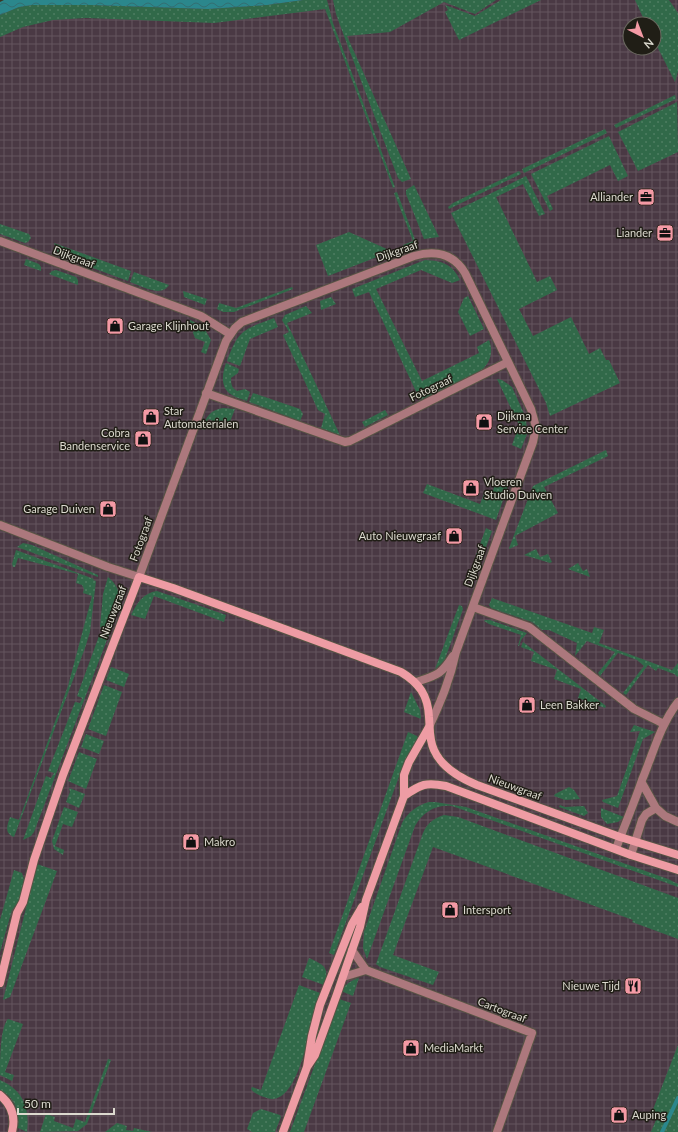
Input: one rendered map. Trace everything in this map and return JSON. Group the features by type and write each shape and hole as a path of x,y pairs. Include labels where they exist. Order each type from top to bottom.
{"street":[{"name":"Dijkgraaf","path":"0,241 201,316 230,334 242,322 414,256 433,252 450,257 461,266 532,409 536,423 536,433 456,652 452,673 429,727"},
{"name":"Fotograaf","path":"0,525 108,567 139,577 206,393 226,340 230,334"},
{"name":"Fotograaf","path":"206,393 345,442 350,441 508,362"},
{"name":"Nieuwgraaf","path":"0,983 17,913 23,902 34,860 63,775 139,577 173,588 401,672 416,682 428,702 431,740 437,756 449,769 459,776 477,785 620,837 678,855"},
{"path":"472,607 529,627 634,709 664,724"},
{"name":"Dijkgraaf","path":"416,682 445,669 456,652"},
{"path":"616,850 664,724 670,712 678,702"},
{"path":"307,1067 315,1055 343,977 366,900 404,796 404,775 409,762 429,727"},
{"path":"404,796 413,789 426,784 433,783 446,786 616,850 678,870"},
{"path":"642,783 656,808 665,816 678,822"},
{"path":"631,855 642,820 646,814 656,808"},
{"path":"283,1132 307,1067 312,1036 320,1005 352,924 366,900"},
{"path":"343,977 366,970 352,950"},
{"name":"Cartograaf","path":"366,970 532,1033 497,1132"},
{"path":"0,1094 6,1100 14,1116 12,1132"}],"shaded area":[{"path":"31,0 223,5 274,0 678,0 678,1098 662,1132 0,1132 0,7"}],"green space":[{"path":"303,0 327,0 333,23 395,187 393,188 325,9 214,23 86,18 53,20 23,27 0,37 0,15 19,7 32,5 91,5 208,9 267,5"},
{"path":"333,0 496,0 475,14 444,2 390,32 347,36 411,179 402,182 398,178 344,36 336,14"},
{"path":"501,0 541,0 459,40 445,12 448,10 445,5 475,16"},
{"path":"635,0 669,0 678,13 678,71 675,82 662,56 662,16 642,16"},
{"path":"675,95 676,99 616,128 614,125"},
{"path":"677,102 678,152 638,171 618,132"},
{"path":"605,129 607,133 524,173 522,169"},
{"path":"609,136 628,176 618,181 610,165 547,196 553,209 550,211 531,174"},
{"path":"519,171 521,174 449,209 448,207 453,203"},
{"path":"526,176 545,214 539,216 523,184 496,197 537,282 550,276 557,290 519,309 533,336 571,317 589,354 600,348 606,360 609,360 620,383 550,416 546,403 451,213"},
{"path":"414,185 439,237 424,239 406,194 406,190"},
{"path":"397,192 416,242 404,247 403,245 413,241 394,193"},
{"path":"0,224 29,234 31,238 25,243 0,234"},
{"path":"349,232 389,250 390,252 328,276 316,245"},
{"path":"54,243 131,271 128,281 63,257 58,253"},
{"path":"26,259 39,264 41,271 24,265"},
{"path":"425,260 437,261 446,264 454,270 460,280 452,283 421,270 376,289 422,381 479,353 477,347 489,340 491,353 489,361 480,371 420,400 369,292 355,297 352,289"},
{"path":"56,270 76,277 78,280 78,285 49,274"},
{"path":"134,272 169,285 166,289 161,291 151,290 130,282"},
{"path":"292,287 293,289 234,312 223,312 217,309 219,303 236,308"},
{"path":"183,291 207,299 205,305 184,297"},
{"path":"468,296 484,329 470,336 458,312 464,298"},
{"path":"331,297 336,304 321,310 320,301"},
{"path":"306,306 312,313 287,323 340,435 321,428 325,414 318,410 283,335 289,332 282,320 285,315"},
{"path":"274,318 278,327 250,339 240,366 227,361 235,342 243,332 255,325"},
{"path":"190,320 203,326 211,340 206,354 201,352 205,342 195,338 193,333 195,327 188,325"},
{"path":"226,363 239,369 238,373 231,378 232,384 237,391 245,389 250,392 247,401 237,398 225,389 223,376"},
{"path":"497,379 502,380 512,387 526,418 527,434 521,449 512,445 519,425"},
{"path":"253,393 300,409 303,414 300,421 249,402"},
{"path":"223,408 235,409 228,427 208,419 204,430 202,429 205,421 212,412"},
{"path":"385,410 388,415 365,427 362,422"},
{"path":"606,450 608,456 544,487 558,513 515,536 518,545 509,549 533,486"},
{"path":"497,479 509,483 496,520 423,493 427,484 480,504 484,494 491,496"},
{"path":"486,528 492,531 482,558 476,555"},
{"path":"23,543 32,545 98,575 98,577 17,547"},
{"path":"536,549 540,557 548,554 552,562 550,563 524,555"},
{"path":"16,550 94,579 93,580 96,581 90,632 85,648 14,837 9,833 7,826 10,817 19,820 68,686 92,596 83,593 84,589 82,585 76,583 78,574 18,558 15,567 13,567 12,564"},
{"path":"578,563 583,571 587,569 590,577 568,569"},
{"path":"108,577 117,587 120,599 119,608 34,832 31,836 23,840 46,776 51,778 54,773 48,771 75,702 80,703 82,698 77,696 99,636 103,638 106,629 100,627 103,594"},
{"path":"157,591 226,615 224,622 154,596 145,619 131,615 144,596"},
{"path":"492,598 592,633 594,627 604,630 599,643 672,670 678,663 678,677 658,668 656,671 648,665 626,695 623,693 644,666 637,660 618,653 600,676 598,673 615,652 587,641 575,656 577,643 549,630 542,630 532,622 491,608 489,605"},
{"path":"459,605 462,606 463,609 445,659 435,669"},
{"path":"490,620 527,633 518,646 521,635 489,624 484,621"},
{"path":"523,642 606,706 605,708 578,698 581,689 554,679 557,670 531,661 534,652 521,647"},
{"path":"111,667 129,674 124,687 106,680"},
{"path":"104,685 122,692 106,736 88,729"},
{"path":"411,692 420,710 421,719 404,712"},
{"path":"634,725 655,732 643,739 618,808 603,802 602,800 617,796 640,731 630,732"},
{"path":"408,732 417,736 418,738 405,760 334,955 329,953"},
{"path":"86,734 104,741 99,754 81,747"},
{"path":"79,752 97,759 86,789 68,781"},
{"path":"569,787 574,790 580,799 565,800 554,796 555,794"},
{"path":"69,788 85,794 79,808 66,802 70,792"},
{"path":"429,802 466,807 668,879 678,884 678,887 452,806 441,806 426,813 415,826 367,959 363,948 364,932 402,823 414,810"},
{"path":"560,805 565,807 584,806 588,813 584,816 559,807"},
{"path":"64,807 78,812 72,827 63,824 55,846 64,850 63,855 54,849 52,841"},
{"path":"601,808 624,817 618,822 607,824 601,817"},
{"path":"444,815 458,817 678,898 678,939 632,922 633,920 433,847 393,955 439,972 433,985 380,967 376,964 423,833 431,821"},
{"path":"37,864 57,871 10,997 3,1000"},
{"path":"14,870 22,873 24,879 22,892 19,901 12,910 0,952 0,920"},
{"path":"309,958 322,965 326,970 324,985 302,977"},
{"path":"359,978 353,996 341,991 349,983"},
{"path":"299,985 320,993 305,1051 294,1081 286,1092 277,1098 267,1098 256,1094 251,1089 252,1087 261,1090"},
{"path":"339,999 351,1003 304,1132 290,1132"},
{"path":"8,1019 23,1024 5,1072 14,1075 12,1081 0,1075 0,1053 3,1029"},
{"path":"678,1045 678,1132 651,1132 658,1115 652,1112"},
{"path":"108,1059 111,1060 87,1124 78,1131 40,1132 46,1114 55,1117 54,1121 73,1128 76,1119 85,1122"},
{"path":"0,1080 14,1089 23,1101 27,1115 27,1132 18,1128 17,1111 13,1101 0,1090"},
{"path":"261,1109 280,1115 281,1117 275,1132 252,1132 247,1129 253,1113"},
{"path":"117,1123 127,1126 126,1130 133,1131 134,1128 152,1132 105,1132"}],"water":[{"path":"4,0 303,0 267,5 208,9 91,5 32,5 19,7 0,15 0,2"}],"waterway":[{"path":"662,1132 678,1098"}],"place":[{"name":"Alliander","path":"646,197"},
{"name":"Liander","path":"665,233"},
{"name":"Garage Klijnhout","path":"115,326"},
{"name":"Star Automaterialen","path":"151,417"},
{"name":"Dijkma Service Center","path":"484,422"},
{"name":"Cobra Bandenservice","path":"143,439"},
{"name":"Vloeren Studio Duiven","path":"471,488"},
{"name":"Garage Duiven","path":"108,509"},
{"name":"Auto Nieuwgraaf","path":"454,536"},
{"name":"Leen Bakker","path":"527,705"},
{"name":"Makro","path":"191,842"},
{"name":"Intersport","path":"450,910"},
{"name":"Nieuwe Tijd","path":"633,986"},
{"name":"MediaMarkt","path":"411,1048"},
{"name":"Auping","path":"619,1115"}]}
